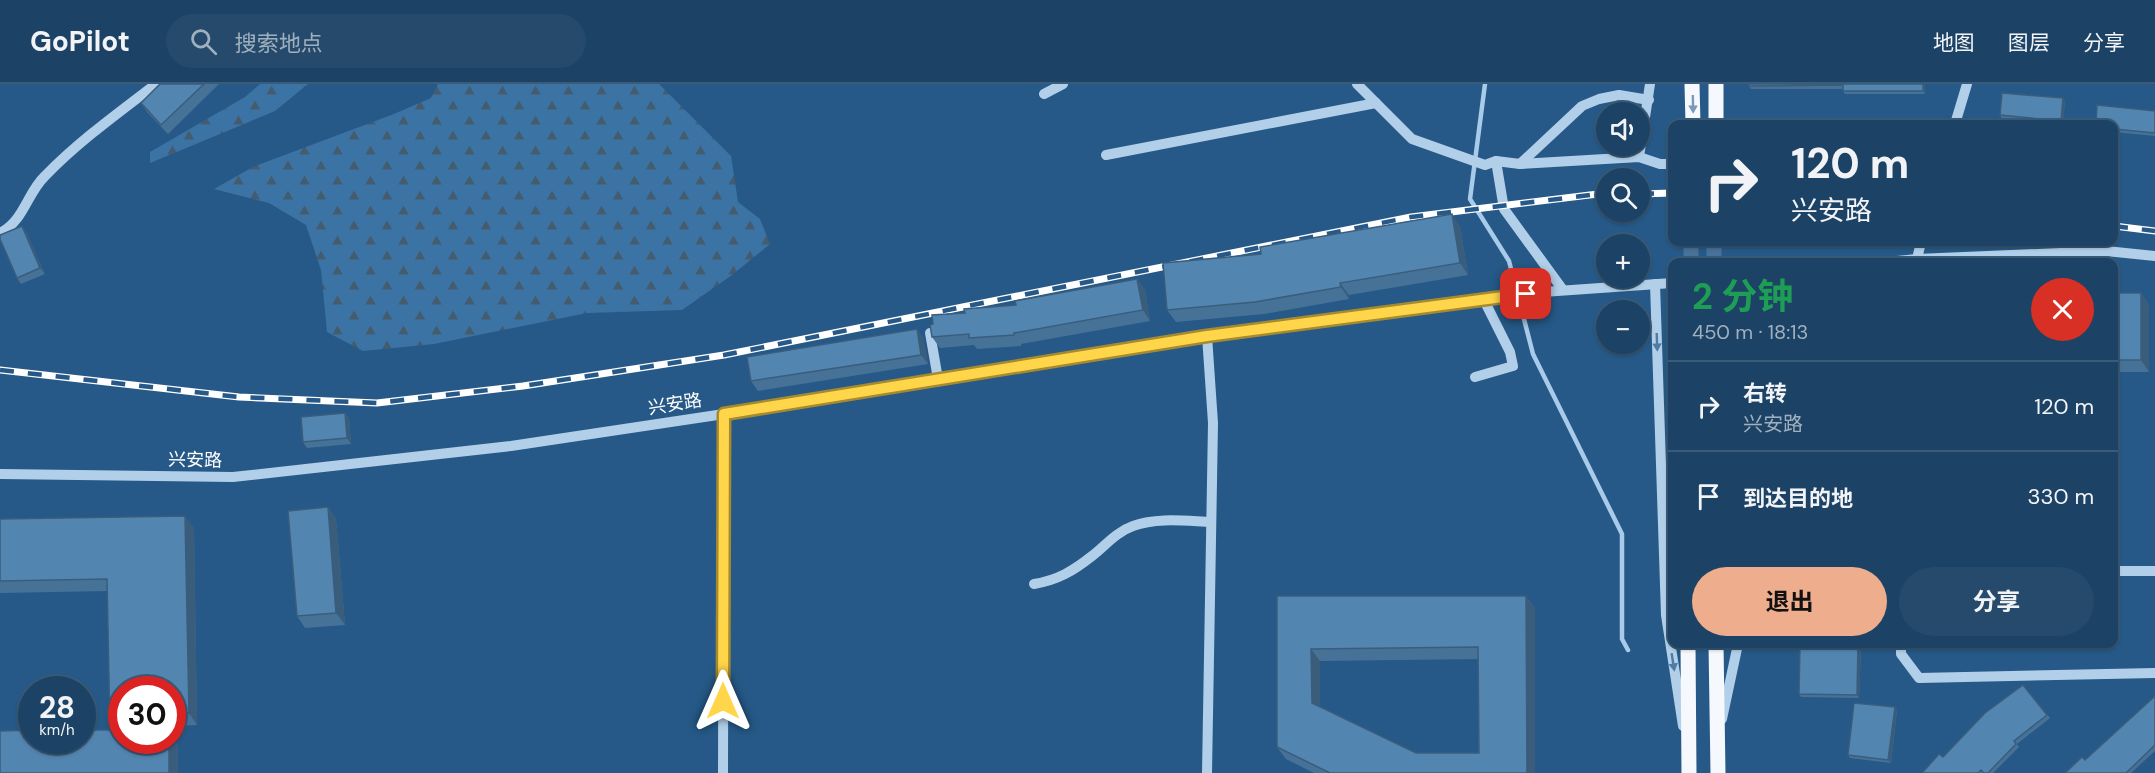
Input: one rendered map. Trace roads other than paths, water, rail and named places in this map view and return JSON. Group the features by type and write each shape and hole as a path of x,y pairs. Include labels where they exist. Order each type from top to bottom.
{"main road":[{"path":"1692,84 1693,120"},
{"path":"1716,84 1716,120"},
{"path":"1688,648 1688,766"},
{"path":"1716,648 1718,773"}],"street":[{"path":"0,233 10,228 31,199 43,177 99,128 156,84"},
{"path":"1044,94 1063,84"},
{"path":"1357,84 1412,139 1485,165 1496,161 1520,164 1639,157 1660,164 1668,164"},
{"path":"1639,157 1650,84"},
{"path":"1956,120 1967,84"},
{"path":"1520,164 1582,106 1599,99 1619,95 1649,100"},
{"path":"1106,155 1376,103"},
{"path":"1496,161 1504,209 1563,291"},
{"path":"1941,258 2106,251 2155,256"},
{"name":"兴安路","path":"0,474 233,477 511,446 1207,336 1543,292 1668,283"},
{"path":"1655,284 1668,629"},
{"path":"1475,377 1513,366 1510,352 1489,300"},
{"path":"930,333 938,379"},
{"path":"1207,336 1213,423 1207,773"},
{"path":"723,773 724,414"},
{"path":"1034,584 1056,580 1092,556 1112,538 1132,526 1154,520 1211,522"},
{"path":"2118,571 2155,571"},
{"path":"1671,648 1688,766"},
{"path":"1717,740 1737,648"},
{"path":"1901,648 1900,654 1919,678 2155,673"}],"waterway":[{"path":"1485,84 1470,199 1509,261 1533,354 1622,534 1622,639 1628,650"}],"tunnel":[{"path":"1691,246 1691,258"},
{"path":"1714,246 1714,258"}],"railway":[{"path":"1650,194 1668,193"},
{"path":"0,370 239,397 377,403 523,386 724,355 1411,217 1596,194"},
{"path":"2118,226 2155,231"}]}
